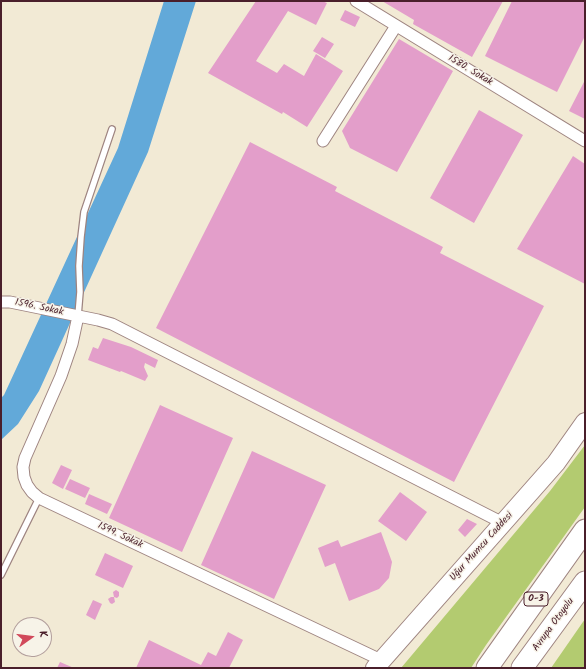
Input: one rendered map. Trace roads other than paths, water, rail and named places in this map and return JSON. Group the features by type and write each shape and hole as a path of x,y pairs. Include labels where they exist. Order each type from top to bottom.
{"highway":[{"name":"O-3","path":"487,668 585,530"},
{"name":"Avrupa Otoyolu","path":"522,668 585,582"}],"main road":[{"name":"Uğur Mumcu Caddesi","path":"378,664 556,463 585,422"}],"street":[{"name":"1580. Sokak","path":"356,1 585,141"},
{"path":"322,141 396,26"},
{"name":"1596. Sokak","path":"1,302 10,302 112,324 503,523"},
{"name":"1599. Sokak","path":"78,316 72,344 61,376 25,458 23,467 27,485 38,498 378,664"}],"lane":[{"path":"78,316 80,292 79,266 84,212 112,129"},
{"path":"1,575 38,498"}],"water":[{"path":"164,1 196,1 148,152 39,391 18,424 1,440 1,398 4,395 118,148"}]}
